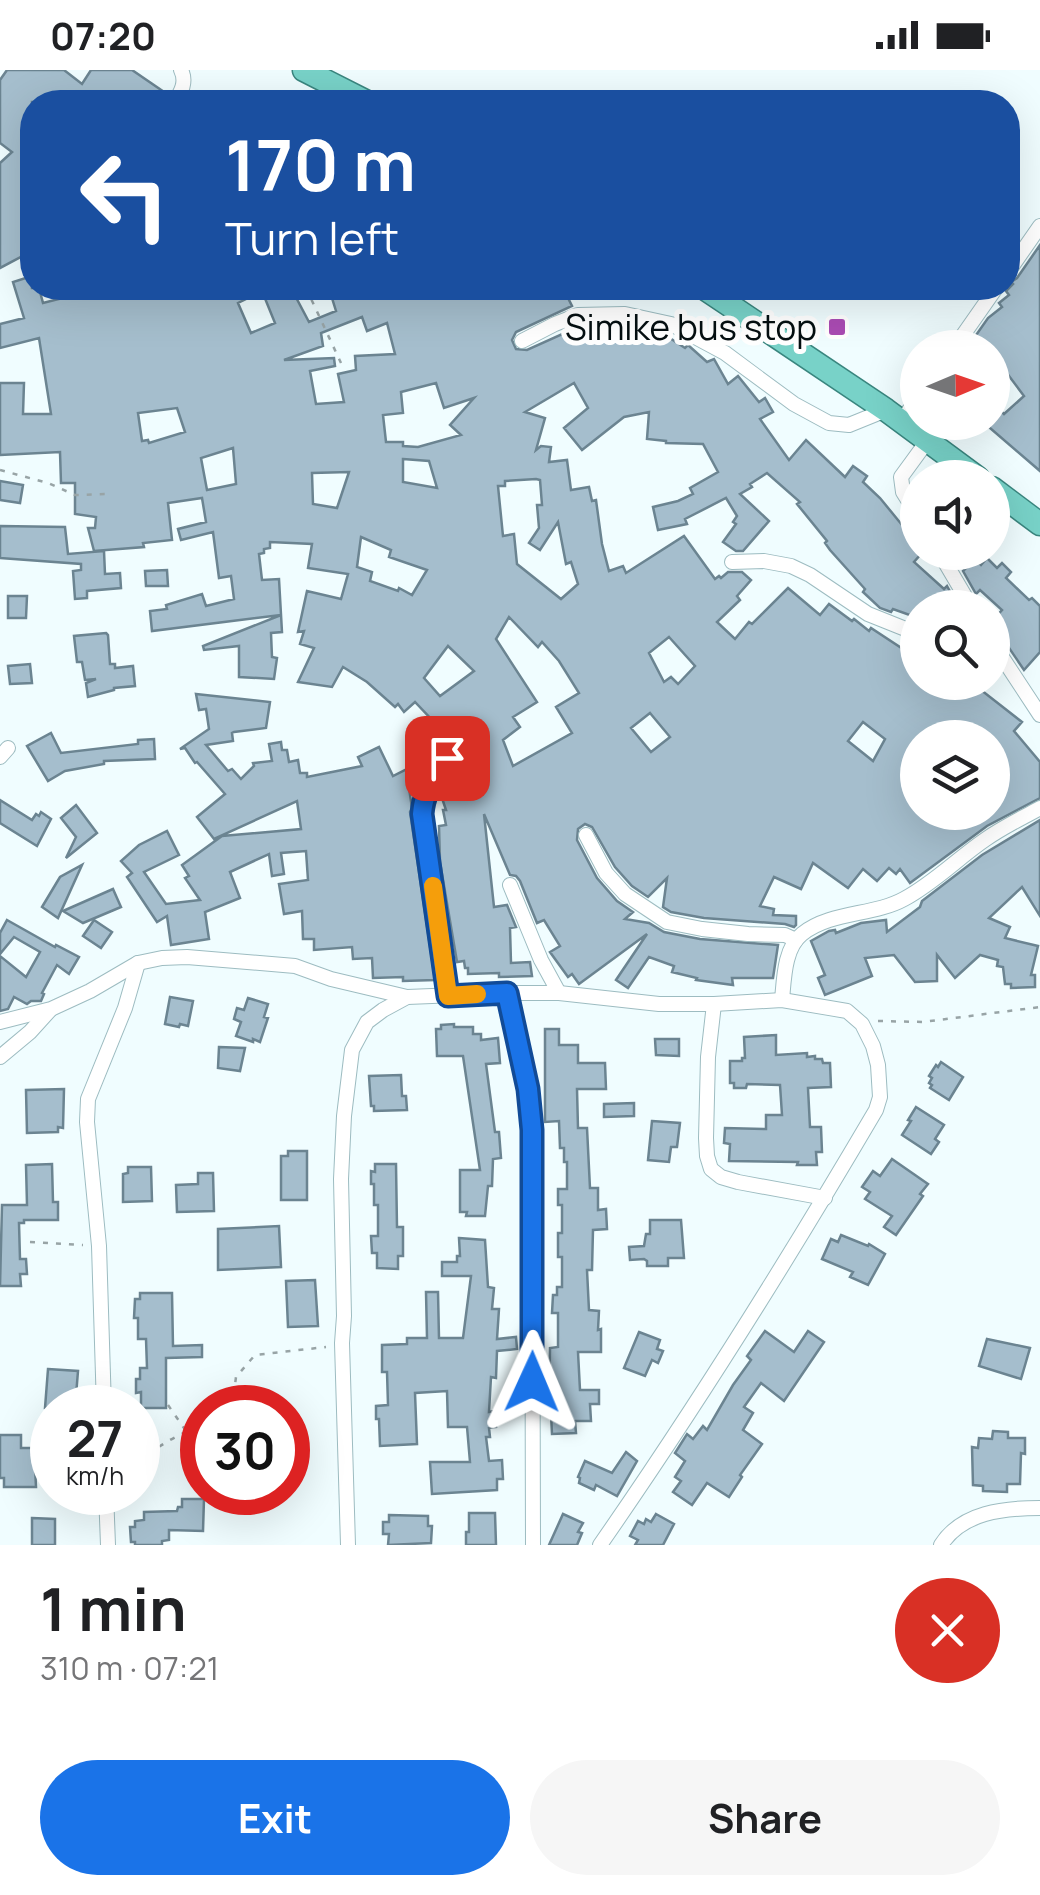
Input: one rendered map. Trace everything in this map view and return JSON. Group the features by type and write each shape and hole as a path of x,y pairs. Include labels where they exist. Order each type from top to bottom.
{"highway":[{"path":"304,70 343,90"},
{"path":"722,300 900,419"},
{"path":"928,440 954,460"},
{"path":"1010,502 1040,524"}],"street":[{"path":"1020,255 1040,226"},
{"path":"967,330 988,300"},
{"path":"522,342 578,315 625,314 671,324 725,353 794,404 829,423 849,425 900,411"},
{"path":"913,460 928,440"},
{"path":"732,562 791,566 868,614 900,627"},
{"path":"1010,676 1040,716"},
{"path":"447,758 428,786 422,814 448,996"},
{"path":"782,1000 786,968 796,940 803,933 820,924 908,898 989,836 1040,808"},
{"path":"586,835 606,873 625,894 667,922 702,929 785,935 796,940"},
{"path":"510,885 559,993"},
{"path":"0,1022 51,1009 138,964 187,957 296,966 407,998 559,993 660,1004 782,1000 847,1011 862,1024 878,1065 880,1097 876,1110 669,1446 600,1545"},
{"path":"103,1385 100,1246 88,1099 125,1008 138,964"},
{"path":"507,993 528,1089 532,1130 533,1545"},
{"path":"348,1545 342,1342 344,1116 352,1050 367,1022 407,998"},
{"path":"714,1004 706,1138 710,1169 738,1182 825,1198"},
{"path":"0,1057 51,1009"},
{"path":"941,1545 961,1524 984,1514 1002,1509 1040,1508"},
{"path":"107,1515 108,1545"}],"path":[{"path":"312,300 341,363"},
{"path":"0,470 75,495 108,494"},
{"path":"876,1021 923,1022 1040,1008"},
{"path":"30,1242 100,1246"},
{"path":"235,1385 236,1376 254,1355 342,1342"},
{"path":"168,1405 180,1422"}],"building":[{"path":"7,70 64,70 82,84 91,70 132,70 161,90 20,90 20,257 0,268 0,163 12,152 0,143 0,80"},
{"path":"1040,245 1040,471 1004,440 1010,440 1010,409 1024,396 1010,377 1010,330 980,330 1002,307 999,303 1003,300 1020,300 1020,274"},
{"path":"20,280 20,300 43,303 244,300 238,303 251,333 275,323 266,300 297,300 309,322 336,311 333,300 569,300 572,306 516,332 512,340 516,349 527,350 580,326 582,329 613,325 647,337 649,330 662,333 685,348 688,345 707,362 714,359 728,384 738,376 759,402 765,398 773,412 760,419 789,460 806,440 845,477 853,466 867,476 863,482 900,523 900,570 923,570 949,590 900,590 900,612 880,608 830,550 797,504 800,502 767,473 740,494 769,521 743,551 723,542 737,516 726,498 685,519 687,524 658,530 653,507 693,494 690,488 718,472 703,444 647,439 649,412 624,417 582,450 564,428 588,408 574,383 525,412 545,418 536,450 551,447 549,462 567,460 571,490 589,487 592,501 596,500 609,571 623,566 626,573 684,536 715,579 728,572 742,572 751,580 737,596 740,600 717,622 735,639 788,588 820,615 829,604 900,647 900,700 994,700 1022,722 1014,731 1040,762 1040,798 1010,814 1010,720 900,720 900,830 982,830 910,883 900,869 896,874 889,868 877,881 863,869 848,888 813,863 801,889 774,877 760,906 774,909 773,915 796,916 794,927 671,912 663,907 667,878 648,897 615,867 592,827 585,824 578,829 577,840 597,878 633,912 625,919 700,939 778,945 773,978 732,978 733,985 672,972 674,966 649,957 628,988 616,980 647,934 579,984 572,974 568,977 550,952 560,946 544,920 537,923 520,881 510,875 484,814 494,907 507,905 516,927 510,928 511,963 530,962 532,976 468,974 464,961 457,962 440,862 439,826 446,825 446,810 440,792 462,784 457,754 449,736 435,750 418,732 432,720 415,702 404,712 343,667 332,687 298,682 314,648 300,644 304,631 298,632 307,591 341,599 348,574 308,568 312,544 270,542 270,548 259,554 262,580 279,579 282,632 271,633 272,657 277,658 274,679 239,677 239,646 204,650 203,646 281,615 152,631 150,611 167,609 166,605 202,594 206,606 234,599 231,576 219,578 213,532 181,540 178,529 206,522 202,498 168,503 172,540 143,543 144,547 94,551 88,528 95,528 96,517 75,514 75,483 61,483 60,452 0,455 0,383 24,383 23,414 51,414 39,338 0,348 0,324 24,318 13,282","holes":["362,317 367,331 387,323 395,354 355,356 356,370 338,374 344,402 316,404 310,371 335,366 334,358 284,360 323,346 321,333","436,383 444,408 474,398 450,425 461,435 418,447 386,442 383,415 403,413 401,392","177,408 185,432 149,443 142,441 138,413","233,448 236,484 207,490 201,458","403,459 429,461 437,488 403,482","349,472 337,508 313,504 312,473","540,480 539,528 529,543 540,550 558,522 566,564 571,562 578,584 561,599 517,564 514,534 503,536 498,486 505,486 505,481","361,537 391,550 389,557 427,570 412,595 370,581 372,572 357,567","509,617 538,647 542,642 579,693 556,707 572,733 513,766 503,740 520,727 513,717 537,702 496,639","669,637 695,666 678,684 671,677 664,682 649,653","448,646 474,671 440,696 424,678","650,713 670,737 651,752 631,728","863,722 885,739 873,761 848,741"]},
{"path":"0,481 23,485 20,503 0,500"},
{"path":"0,526 65,527 68,554 104,551 105,574 120,573 121,588 87,591 87,598 75,599 73,571 81,570 81,564 0,558"},
{"path":"167,570 168,586 146,586 145,571"},
{"path":"1009,570 1006,578 1040,606 1040,652 1024,670 1010,649 1010,590 974,590 963,571"},
{"path":"8,596 27,596 26,618 8,618"},
{"path":"106,633 110,664 115,664 115,668 133,666 135,686 88,697 86,683 96,679 85,680 82,662 77,662 74,636"},
{"path":"30,664 32,683 10,684 8,666"},
{"path":"196,694 270,702 266,728 234,732 233,741 206,745 228,771 232,769 241,779 253,763 272,761 269,744 281,742 289,762 298,760 300,773 307,773 307,777 362,766 358,757 379,747 393,776 413,766 415,770 420,768 424,775 409,788 410,812 435,980 373,978 372,958 353,959 352,947 314,950 314,939 303,939 302,911 284,914 279,884 308,880 306,851 281,853 284,874 272,876 269,854 230,872 240,898 205,912 209,939 171,945 167,916 157,922 127,877 132,873 121,861 139,845 167,831 179,855 144,872 166,904 200,900 185,878 189,876 182,865 222,836 301,829 297,801 214,839 197,817 225,794 185,748 180,749 209,729 206,709 199,710"},
{"path":"51,733 61,753 154,739 155,759 104,761 65,771 48,781 27,746"},
{"path":"0,800 32,820 41,812 51,819 37,846 0,823"},
{"path":"76,805 97,833 66,858 76,837 61,818"},
{"path":"1040,820 1040,916 1022,887 989,918 1010,927 1005,938 1038,946 1031,975 1035,975 1035,987 1011,988 1011,984 1005,984 998,960 980,955 955,978 937,955 937,981 915,982 894,955 865,958 872,976 825,995 818,978 825,975 811,941 829,931 836,933 861,923 886,920 887,932 982,855"},
{"path":"82,865 58,918 42,907 60,877"},
{"path":"113,889 121,907 83,923 63,911"},
{"path":"7,920 79,957 69,974 57,965 41,1001 27,1004 14,997 8,1009 0,1011 0,956 26,977 40,952 14,937 0,954 0,933"},
{"path":"94,920 112,932 101,948 83,936"},
{"path":"170,997 193,1001 188,1026 165,1024"},
{"path":"248,998 268,1004 260,1042 236,1036 241,1022 234,1019 237,1008 244,1010"},
{"path":"454,1024 473,1027 473,1034 481,1034 481,1040 498,1038 500,1063 486,1064 501,1158 493,1159 485,1216 466,1216 467,1212 460,1212 460,1170 480,1170 463,1056 437,1056 436,1029"},
{"path":"545,1029 559,1029 559,1045 578,1045 578,1063 605,1063 606,1089 577,1089 578,1128 587,1128 590,1188 598,1188 598,1210 606,1209 607,1229 593,1230 592,1270 587,1270 589,1310 599,1311 601,1352 578,1352 580,1390 599,1390 599,1404 590,1404 591,1421 575,1421 576,1433 552,1434 549,1414 550,1348 558,1347 558,1313 552,1313 553,1295 557,1295 557,1287 562,1287 558,1233 562,1233 562,1205 558,1205 558,1189 567,1189 567,1162 564,1148 560,1148 559,1121 545,1122"},
{"path":"776,1035 776,1055 807,1053 807,1057 830,1063 831,1087 808,1088 810,1127 821,1127 822,1152 816,1152 817,1165 729,1161 730,1144 724,1143 725,1128 766,1129 766,1115 782,1115 780,1085 747,1084 746,1088 734,1088 734,1083 730,1083 730,1061 745,1058 744,1037"},
{"path":"655,1039 679,1039 679,1056 656,1055"},
{"path":"219,1047 245,1048 240,1071 218,1068"},
{"path":"941,1062 963,1077 949,1100 930,1088 929,1076"},
{"path":"401,1075 407,1110 374,1111 369,1076"},
{"path":"64,1089 63,1128 58,1127 58,1132 27,1133 26,1090"},
{"path":"634,1103 634,1116 604,1117 604,1104"},
{"path":"916,1107 944,1125 931,1154 902,1135"},
{"path":"652,1121 680,1123 677,1147 671,1147 669,1162 648,1160"},
{"path":"288,1151 307,1151 307,1200 281,1200 281,1156 288,1156"},
{"path":"892,1159 928,1184 896,1235 884,1227 892,1216 865,1199 870,1192 862,1187 873,1171 880,1176"},
{"path":"52,1164 53,1202 58,1202 58,1220 19,1223 20,1259 26,1259 27,1274 20,1274 21,1286 0,1286 2,1205 27,1205 26,1165"},
{"path":"375,1164 396,1164 397,1227 403,1227 403,1256 398,1256 398,1269 377,1268 377,1253 372,1253 371,1236 378,1236 378,1205 374,1205 371,1184"},
{"path":"128,1167 151,1167 152,1201 123,1202 123,1174 128,1173"},
{"path":"198,1173 213,1173 214,1211 177,1212 176,1185 198,1184"},
{"path":"650,1220 681,1220 684,1258 668,1258 668,1266 647,1266 644,1259 630,1260 629,1247 644,1246 646,1234 650,1234"},
{"path":"279,1226 281,1267 218,1270 218,1229"},
{"path":"841,1235 885,1254 868,1285 850,1277 853,1272 822,1259 831,1239 838,1242"},
{"path":"459,1238 485,1240 488,1287 494,1288 492,1309 499,1309 497,1339 516,1337 517,1349 497,1351 496,1378 491,1377 489,1412 494,1411 496,1427 489,1428 490,1437 486,1437 489,1461 502,1460 503,1479 497,1479 497,1490 432,1494 430,1462 470,1462 467,1427 448,1427 447,1391 415,1393 417,1444 380,1446 376,1406 388,1405 382,1345 407,1344 407,1338 427,1338 426,1292 438,1292 439,1338 463,1338 471,1276 442,1276 442,1262 457,1262 460,1256"},
{"path":"315,1280 318,1326 288,1327 286,1281"},
{"path":"140,1293 172,1293 173,1346 202,1345 202,1357 166,1358 166,1408 160,1408 160,1385 136,1385 140,1368 147,1368 146,1339 138,1339 138,1318 134,1318 135,1299 140,1299"},
{"path":"765,1331 794,1352 808,1331 824,1342 784,1401 761,1383 744,1407 753,1413 743,1430 762,1444 729,1497 707,1483 692,1505 673,1492 681,1481 675,1477 685,1461 675,1453 687,1434 693,1439 703,1426 707,1430"},
{"path":"639,1332 660,1340 657,1349 663,1351 658,1363 652,1360 645,1376 624,1368"},
{"path":"987,1339 1030,1348 1021,1379 979,1366"},
{"path":"48,1369 78,1371 77,1385 47,1385"},
{"path":"993,1431 1008,1432 1008,1438 1025,1438 1020,1484 1007,1484 1007,1492 983,1491 983,1486 973,1485 972,1447 978,1448 979,1438 992,1439"},
{"path":"0,1435 21,1435 21,1448 30,1448 30,1487 4,1487 4,1478 0,1478"},
{"path":"626,1452 637,1461 617,1496 596,1485 594,1490 579,1483 585,1461 612,1473"},
{"path":"178,1507 180,1515 204,1515 203,1531 169,1530 169,1540 162,1541 162,1545 131,1542 130,1527 135,1527 135,1521 144,1520 144,1515 177,1511"},
{"path":"469,1513 495,1513 496,1545 466,1545"},
{"path":"563,1514 583,1523 577,1545 549,1545"},
{"path":"656,1514 674,1524 663,1545 635,1545 638,1540 630,1536 638,1521 651,1522"},
{"path":"389,1515 428,1516 431,1543 388,1545 389,1534 383,1534 383,1522 389,1522"},
{"path":"32,1518 55,1519 55,1545 32,1545"}],"slow traffic":[{"path":"433,886 448,996 477,994"}],"place":[{"name":"Simike bus stop","path":"837,327"}],"route":[{"path":"447,758 428,786 422,814 448,996 507,993 528,1089 532,1130 532,1382"}]}
